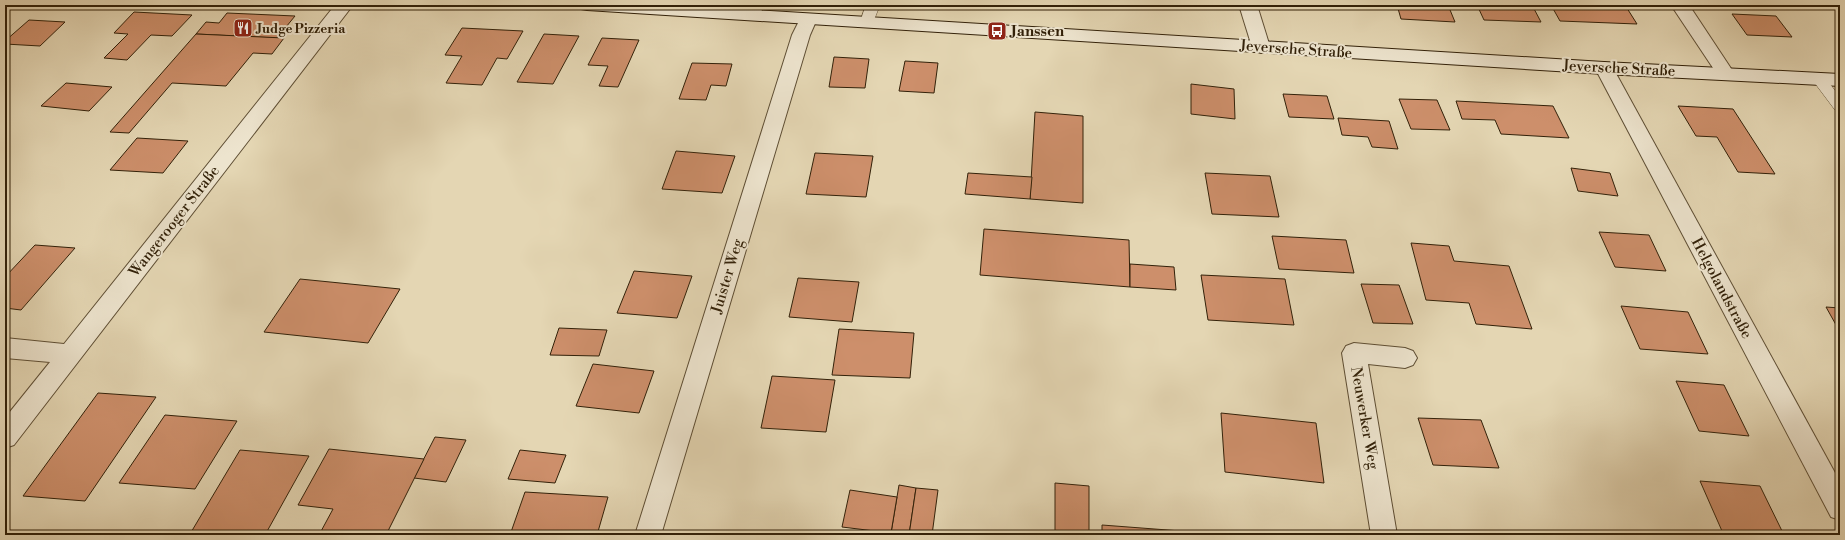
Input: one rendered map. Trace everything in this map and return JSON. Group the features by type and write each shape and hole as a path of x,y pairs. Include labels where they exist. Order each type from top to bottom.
{"street":[{"name":"Wangerooger Straße","path":"5,437 344,5"},
{"name":"Jeversche Straße","path":"587,5 755,10 808,19 1604,68 1840,80"},
{"path":"1248,5 1261,47"},
{"path":"1680,5 1724,73"},
{"name":"Juister Weg","path":"648,535 801,35 808,19"},
{"name":"Helgolandstraße","path":"1604,68 1840,508"},
{"path":"5,348 70,354"},
{"name":"Neuwerker Weg","path":"1384,535 1354,353 1405,358"}],"lane":[{"path":"867,22 873,5"},
{"path":"1818,78 1840,107"}],"building":[{"path":"1397,5 1448,5 1455,22 1401,19"},
{"path":"1477,5 1532,5 1541,22 1484,20"},
{"path":"1551,5 1625,5 1637,24 1560,21"},
{"path":"134,12 192,15 172,36 151,35 127,60 104,58 128,34 114,33"},
{"name":"Judge Pizzeria","path":"227,13 295,16 277,38 196,34 206,22 219,23"},
{"path":"1732,14 1776,16 1792,37 1747,35"},
{"path":"29,20 65,22 40,46 5,44 5,41"},
{"path":"462,28 523,31 507,59 497,58 482,85 446,83 462,56 445,55"},
{"path":"196,34 284,38 272,54 253,53 226,86 172,83 129,133 110,132"},
{"path":"544,34 579,36 553,84 517,82"},
{"path":"602,38 639,40 618,87 599,86 608,66 588,65"},
{"path":"834,57 869,59 865,88 829,87"},
{"path":"905,61 938,63 934,93 899,91"},
{"path":"692,63 732,64 726,86 711,85 706,100 679,99"},
{"path":"66,83 112,87 89,111 41,106"},
{"path":"1191,84 1234,89 1235,119 1191,114"},
{"path":"1283,94 1327,96 1334,119 1289,117"},
{"path":"1399,99 1437,100 1450,130 1411,129"},
{"path":"1456,101 1553,106 1569,138 1501,134 1495,120 1462,119"},
{"path":"1678,106 1733,109 1775,174 1738,172 1717,137 1696,136"},
{"path":"1035,112 1083,116 1083,203 1030,199"},
{"path":"1338,118 1389,121 1398,149 1372,147 1368,137 1342,135"},
{"path":"137,138 188,141 163,173 110,170"},
{"path":"676,151 735,156 722,193 662,189"},
{"path":"815,153 873,156 866,197 806,194"},
{"path":"1571,168 1610,173 1618,196 1578,191"},
{"path":"968,173 1032,177 1030,199 965,194"},
{"path":"1205,173 1270,176 1279,217 1212,214"},
{"path":"984,229 1129,240 1130,287 980,275"},
{"path":"1599,232 1649,235 1666,271 1615,267"},
{"path":"1272,236 1346,240 1354,273 1279,269"},
{"path":"1411,243 1449,246 1454,261 1509,266 1532,329 1476,324 1469,303 1426,300"},
{"path":"35,245 75,248 21,310 5,308 5,277"},
{"path":"1130,264 1174,267 1176,290 1130,287"},
{"path":"634,271 692,276 677,318 617,313"},
{"path":"1201,275 1285,279 1294,325 1208,320"},
{"path":"798,278 859,282 852,322 789,317"},
{"path":"300,279 400,289 368,343 264,332"},
{"path":"1361,284 1399,285 1413,324 1373,323"},
{"path":"1621,306 1688,312 1708,354 1640,349"},
{"path":"1826,307 1840,308 1840,332"},
{"path":"559,328 607,330 599,356 550,355"},
{"path":"839,329 914,333 910,378 832,375"},
{"path":"593,364 654,371 639,413 576,406"},
{"path":"772,376 835,380 826,432 761,428"},
{"path":"1676,381 1724,385 1749,436 1699,431"},
{"path":"98,393 156,397 85,501 23,496"},
{"path":"1221,413 1316,423 1324,483 1225,472"},
{"path":"165,415 237,421 195,489 119,483"},
{"path":"1418,418 1481,420 1499,468 1433,465"},
{"path":"435,437 466,440 446,482 414,478"},
{"path":"329,449 424,459 386,535 319,535 333,509 298,505"},
{"path":"240,450 309,456 265,535 190,534"},
{"path":"520,450 566,455 555,483 508,479"},
{"path":"1700,481 1760,486 1784,535 1763,535 1722,531"},
{"path":"1055,483 1089,486 1089,535 1055,535"},
{"path":"899,485 916,488 909,535 891,533"},
{"path":"916,488 938,490 932,535 909,535"},
{"path":"850,490 897,497 891,533 842,527"},
{"path":"525,492 608,497 597,535 510,535"},
{"path":"1102,525 1207,533 1207,535 1102,535"}],"place":[{"name":"Judge Pizzeria","path":"243,28"},
{"name":"Janssen","path":"997,31"}]}
